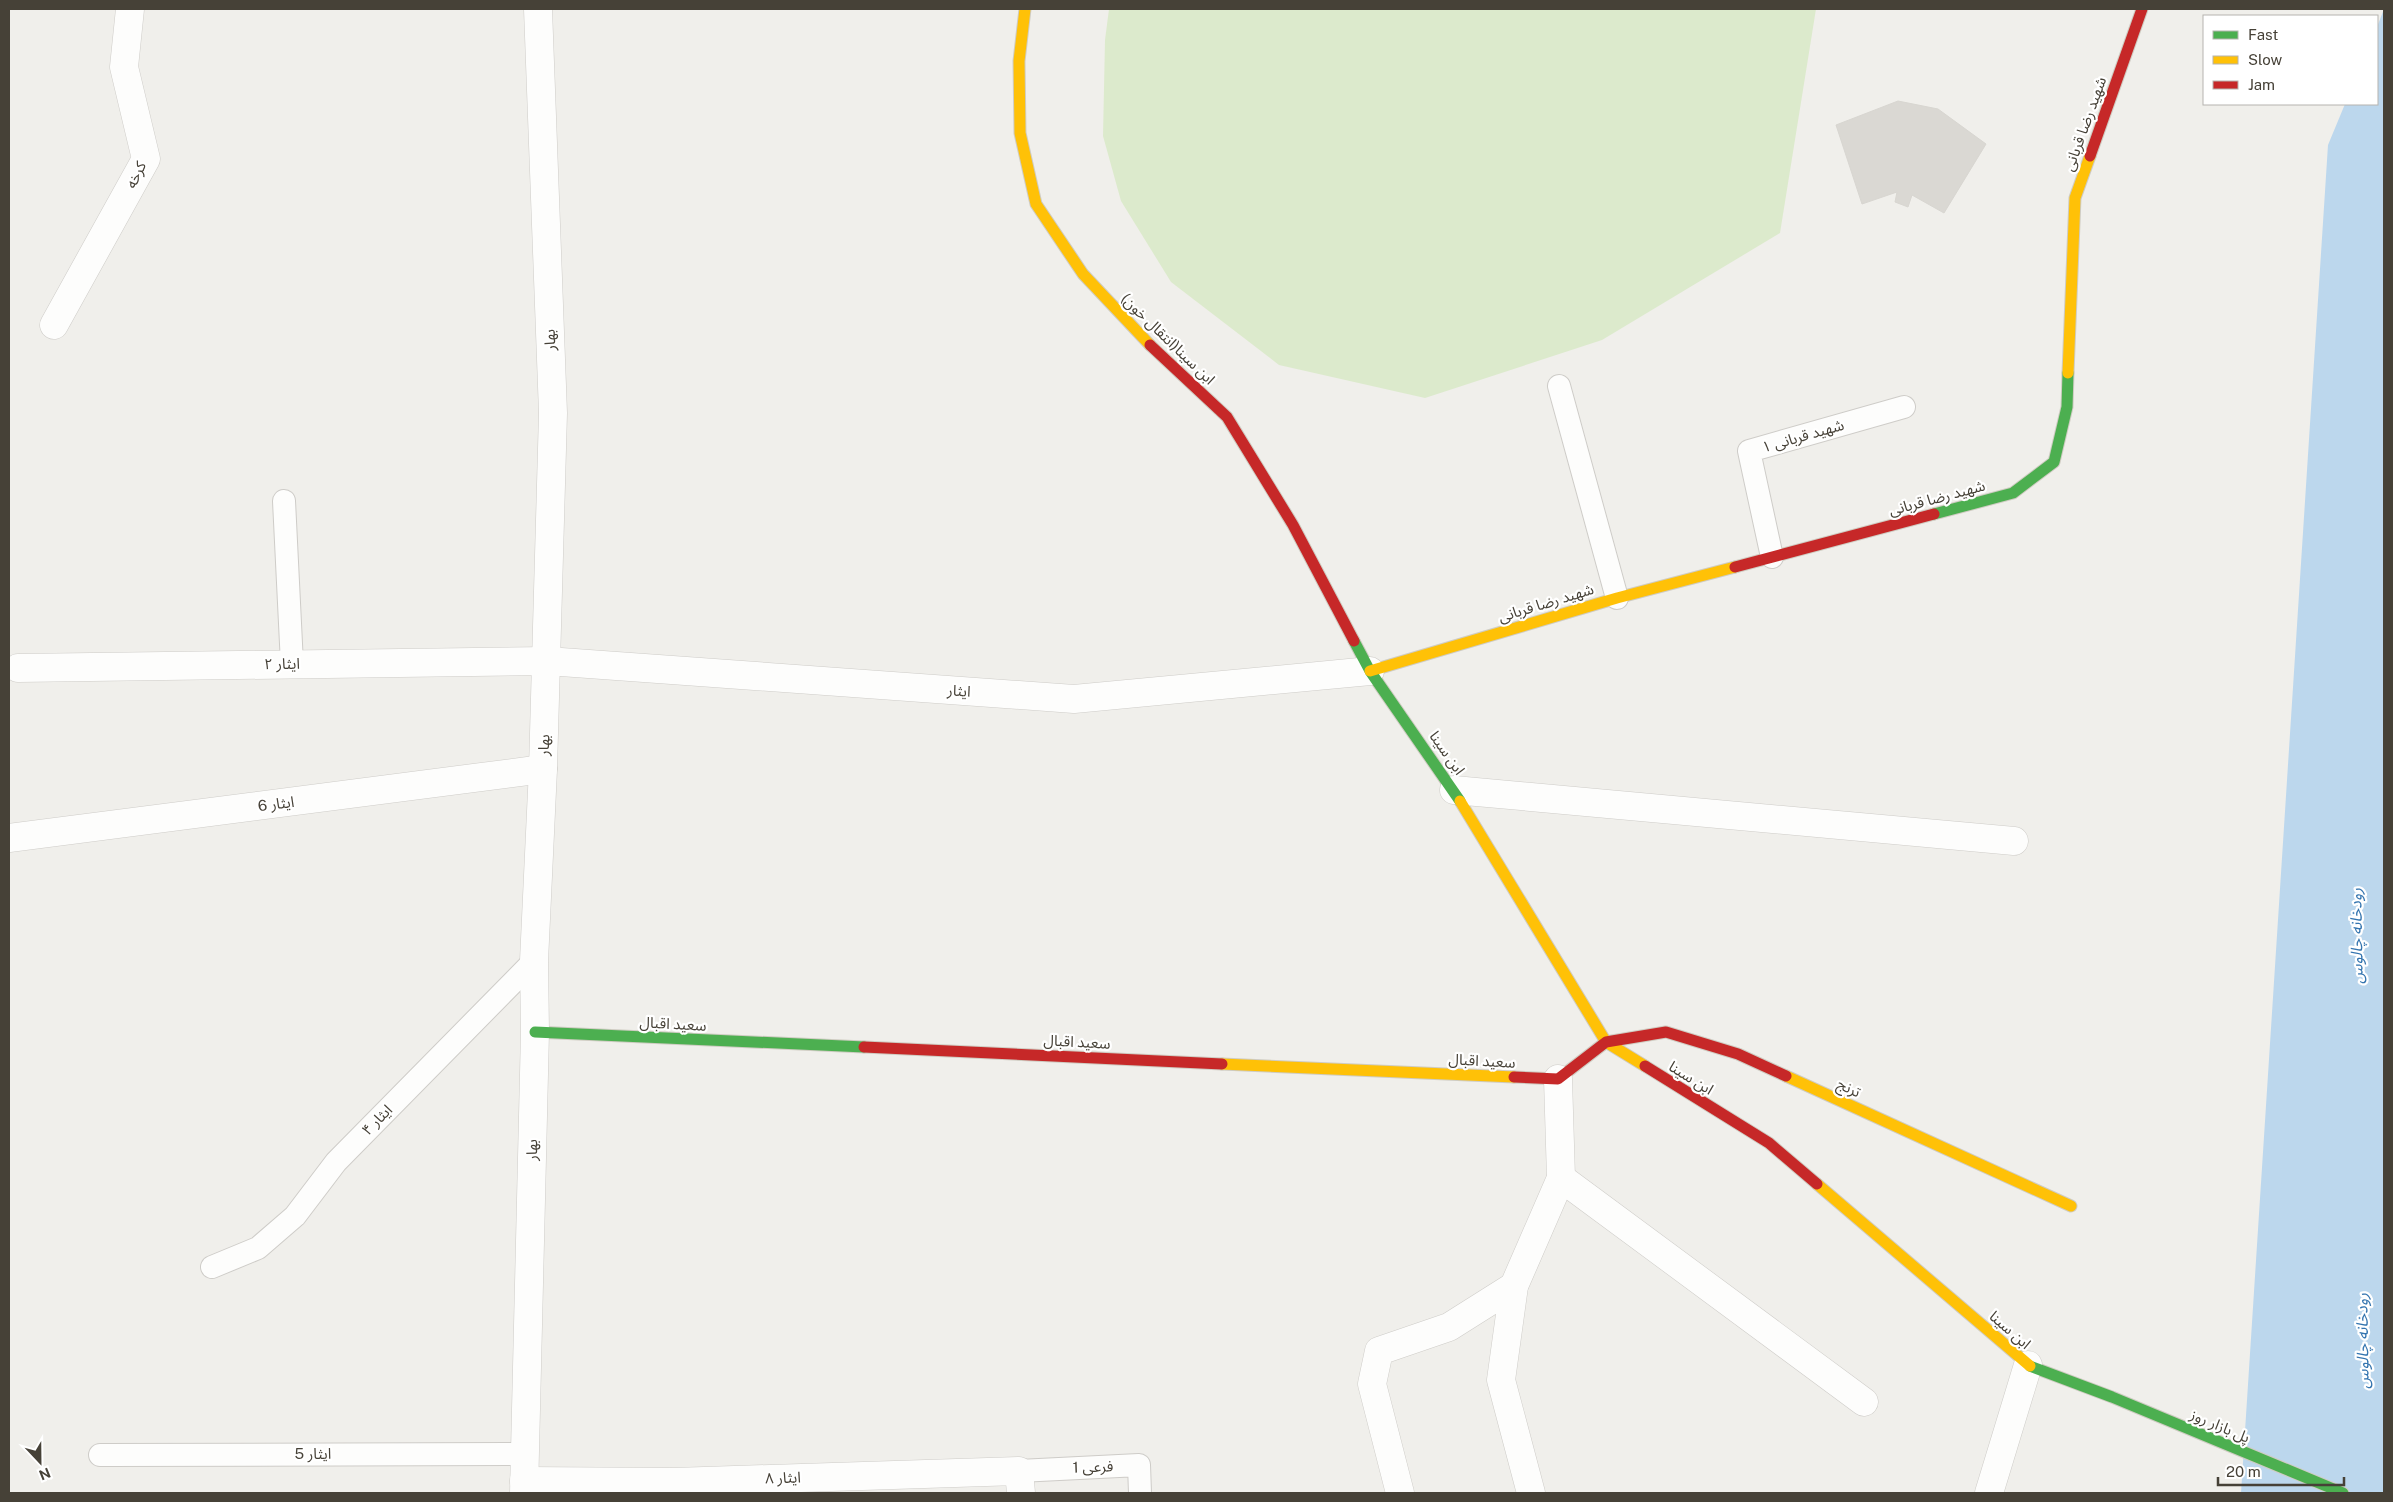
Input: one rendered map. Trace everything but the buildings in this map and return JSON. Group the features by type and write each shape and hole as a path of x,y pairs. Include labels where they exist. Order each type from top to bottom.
{"street":[{"name":"کرخه","path":"54,325 146,159 124,67 130,9"},
{"name":"بهار","path":"524,1487 535,1032 534,961 544,770 553,413 538,9"},
{"name":"ابن سینا(انتقال خون)","path":"1026,9 1019,61 1020,133 1036,204 1082,274 1146,341 1227,417 1293,525 1370,671"},
{"name":"شهید رضا قربانی","path":"1370,671 1617,598 2013,493 2054,462 2067,407 2075,198 2142,9"},
{"name":"ایثار ۲","path":"18,668 547,661"},
{"name":"ایثار","path":"547,661 1074,699 1370,671"},
{"name":"ابن سینا","path":"1370,671 1454,790 1606,1042 1769,1143 2028,1366 2112,1397"},
{"name":"ایثار 6","path":"9,838 544,770"},
{"path":"1454,790 2014,841"},
{"name":"سعید اقبال","path":"535,1032 1558,1079"},
{"name":"ترنج","path":"1606,1042 1666,1032 1738,1054 2071,1206"},
{"path":"1531,1493 1501,1380 1514,1286 1561,1178 1558,1079 1606,1042"},
{"path":"1561,1178 1864,1402"},
{"path":"1400,1493 1372,1384 1379,1351 1449,1326 1514,1286"},
{"path":"1989,1493 2028,1366"},
{"name":"پل بازار روز","path":"2112,1397 2343,1493"},
{"name":"ایثار ۸","path":"524,1487 673,1488 1020,1482"}],"lane":[{"path":"1559,386 1617,598"},
{"name":"شهید قربانی ۱","path":"1772,557 1749,451 1904,408"},
{"path":"284,500 292,664"},
{"name":"ایثار ۴","path":"212,1267 258,1248 295,1216 336,1162 534,961"},
{"name":"ایثار 5","path":"100,1455 526,1454"},
{"name":"فرعی 1","path":"1020,1482 1138,1466 1140,1493"}],"green space":[{"path":"1109,9 1816,9 1780,233 1602,340 1425,398 1279,365 1171,282 1121,201 1103,136 1105,40"}],"water":[{"name":"رودخانه چالوس","path":"2384,9 2384,1493 2241,1493 2328,145 2345,105 2378,105 2378,24"}],"traffic: fast":[{"path":"1934,514 2013,493 2054,462 2067,407 2068,373"},
{"path":"1354,641 1370,671 1460,801"},
{"path":"535,1032 864,1047"},
{"path":"2030,1366 2112,1397 2343,1493"}],"traffic: slow":[{"path":"1025,9 1019,61 1020,133 1036,204 1083,274 1150,345"},
{"path":"2068,373 2075,198 2090,156"},
{"path":"1370,671 1617,598 1735,567"},
{"path":"1460,801 1606,1042 1645,1066"},
{"path":"1222,1064 1514,1077"},
{"path":"1786,1076 2071,1206"},
{"path":"1817,1184 2030,1366"}],"traffic: jam":[{"path":"2090,156 2142,9"},
{"path":"1150,345 1227,417 1293,525 1354,641"},
{"path":"1735,567 1934,514"},
{"path":"1514,1077 1558,1079 1606,1042 1666,1032 1738,1054 1786,1076"},
{"path":"864,1047 1222,1064"},
{"path":"1645,1066 1769,1143 1817,1184"}]}
